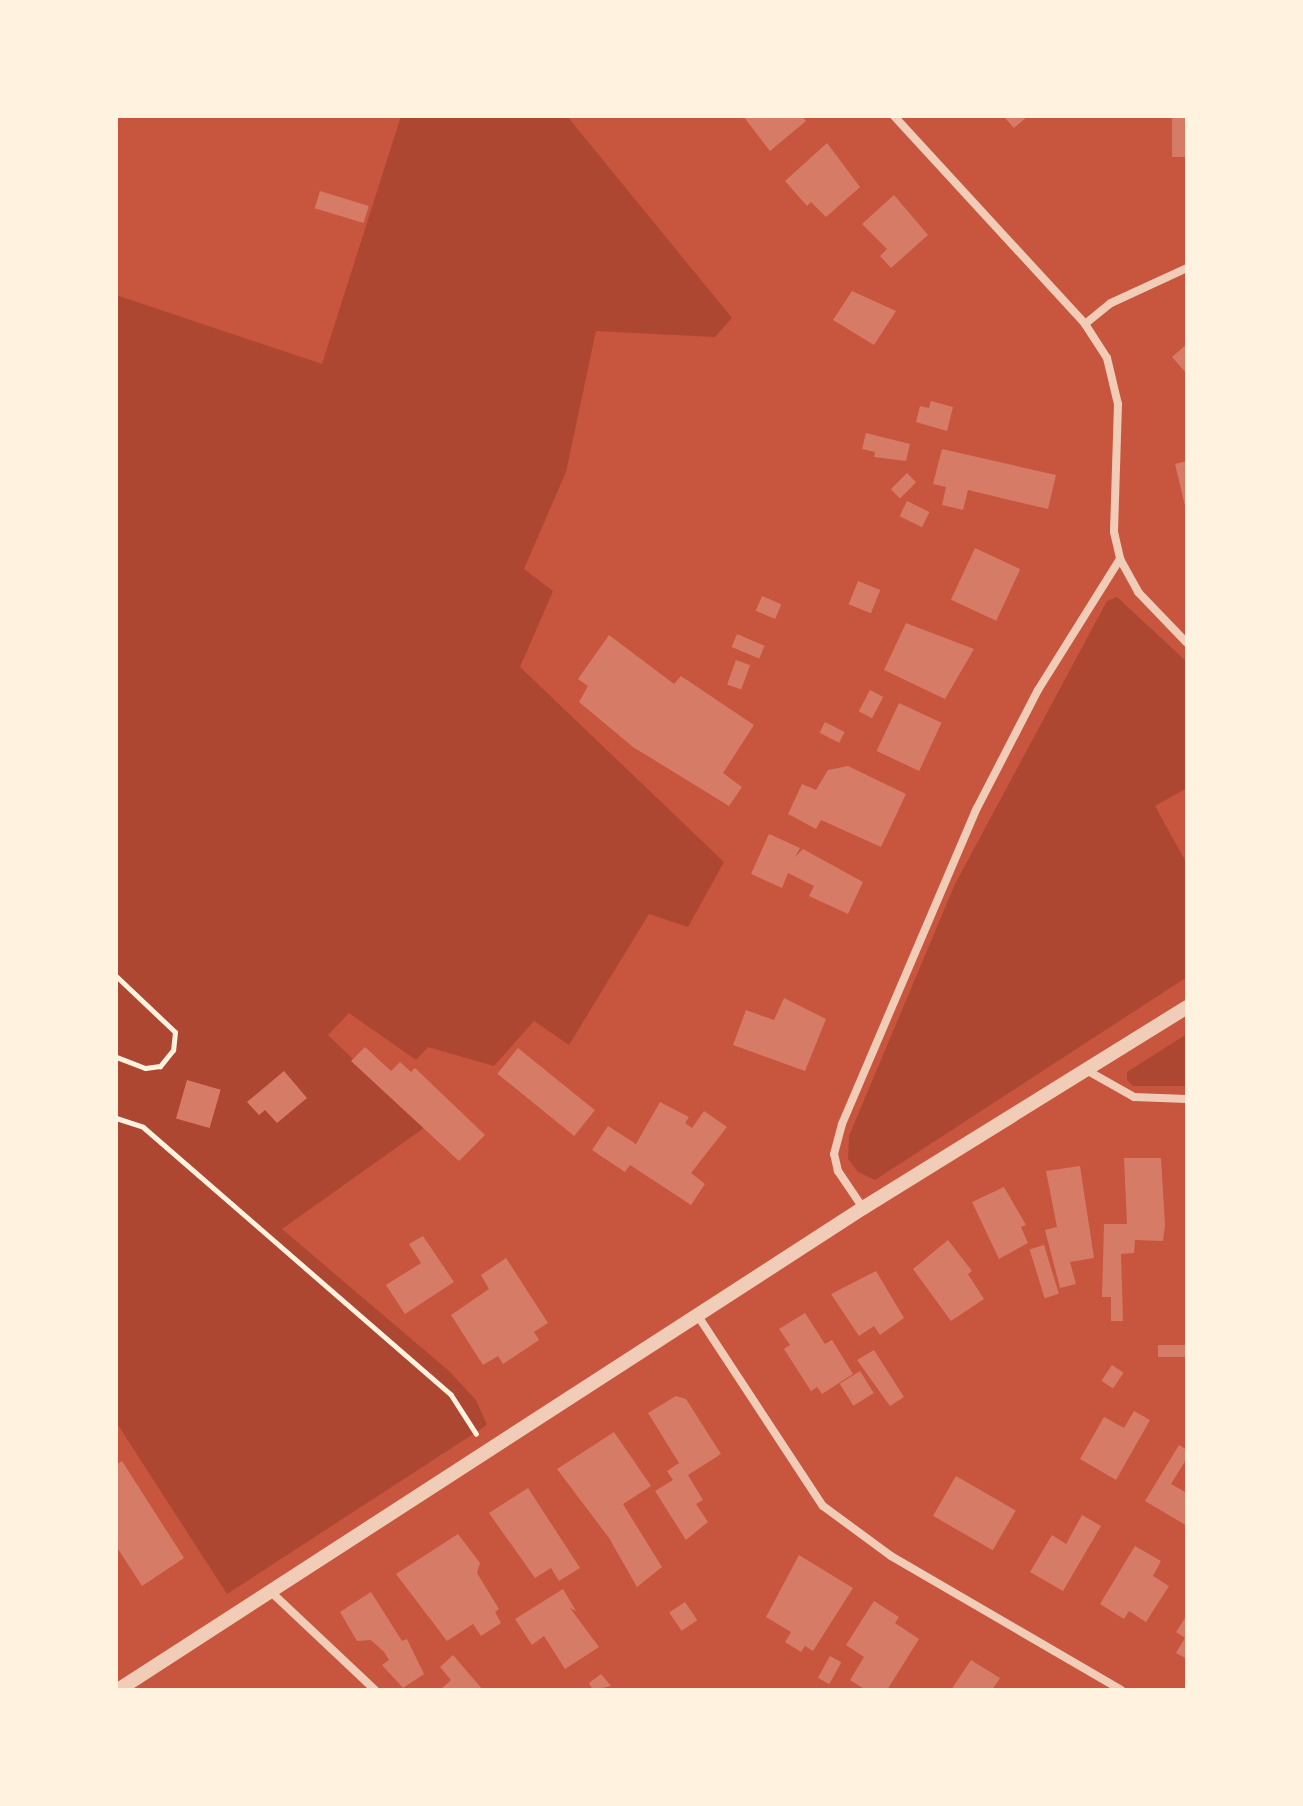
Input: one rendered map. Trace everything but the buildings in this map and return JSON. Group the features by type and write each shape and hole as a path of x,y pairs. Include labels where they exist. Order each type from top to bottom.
{"street":[{"path":"894,116 1085,324 1107,358 1118,404 1114,532 1120,559 1138,592 1187,643"},
{"path":"1085,324 1111,303 1187,268"},
{"path":"863,1208 838,1171 834,1154 842,1124 977,808 1038,690 1120,559"},
{"path":"118,1690 863,1208 1187,1007"},
{"path":"1088,1071 1134,1097 1187,1099"},
{"path":"698,1316 823,1506 891,1556 1121,1690"},
{"path":"270,1591 375,1690"}],"path":[{"path":"116,976 175,1032 173,1050 160,1066 145,1068 116,1057"},
{"path":"116,1118 143,1127 451,1395 487,1451"}],"shaded area":[{"path":"401,116 567,116 732,318 715,337 596,331 566,472 524,569 553,591 520,667 724,862 688,927 649,914 569,1045 534,1021 494,1066 428,1047 416,1060 349,1013 328,1035 424,1128 282,1229 449,1371 476,1400 487,1425 227,1594 116,1422 116,295 322,364"},
{"path":"1117,597 1187,662 1187,788 1155,806 1187,864 1187,977 875,1180 858,1172 848,1159 849,1136 955,884 1107,601"},
{"path":"1187,1034 1187,1086 1133,1086 1127,1080 1127,1072"}]}
